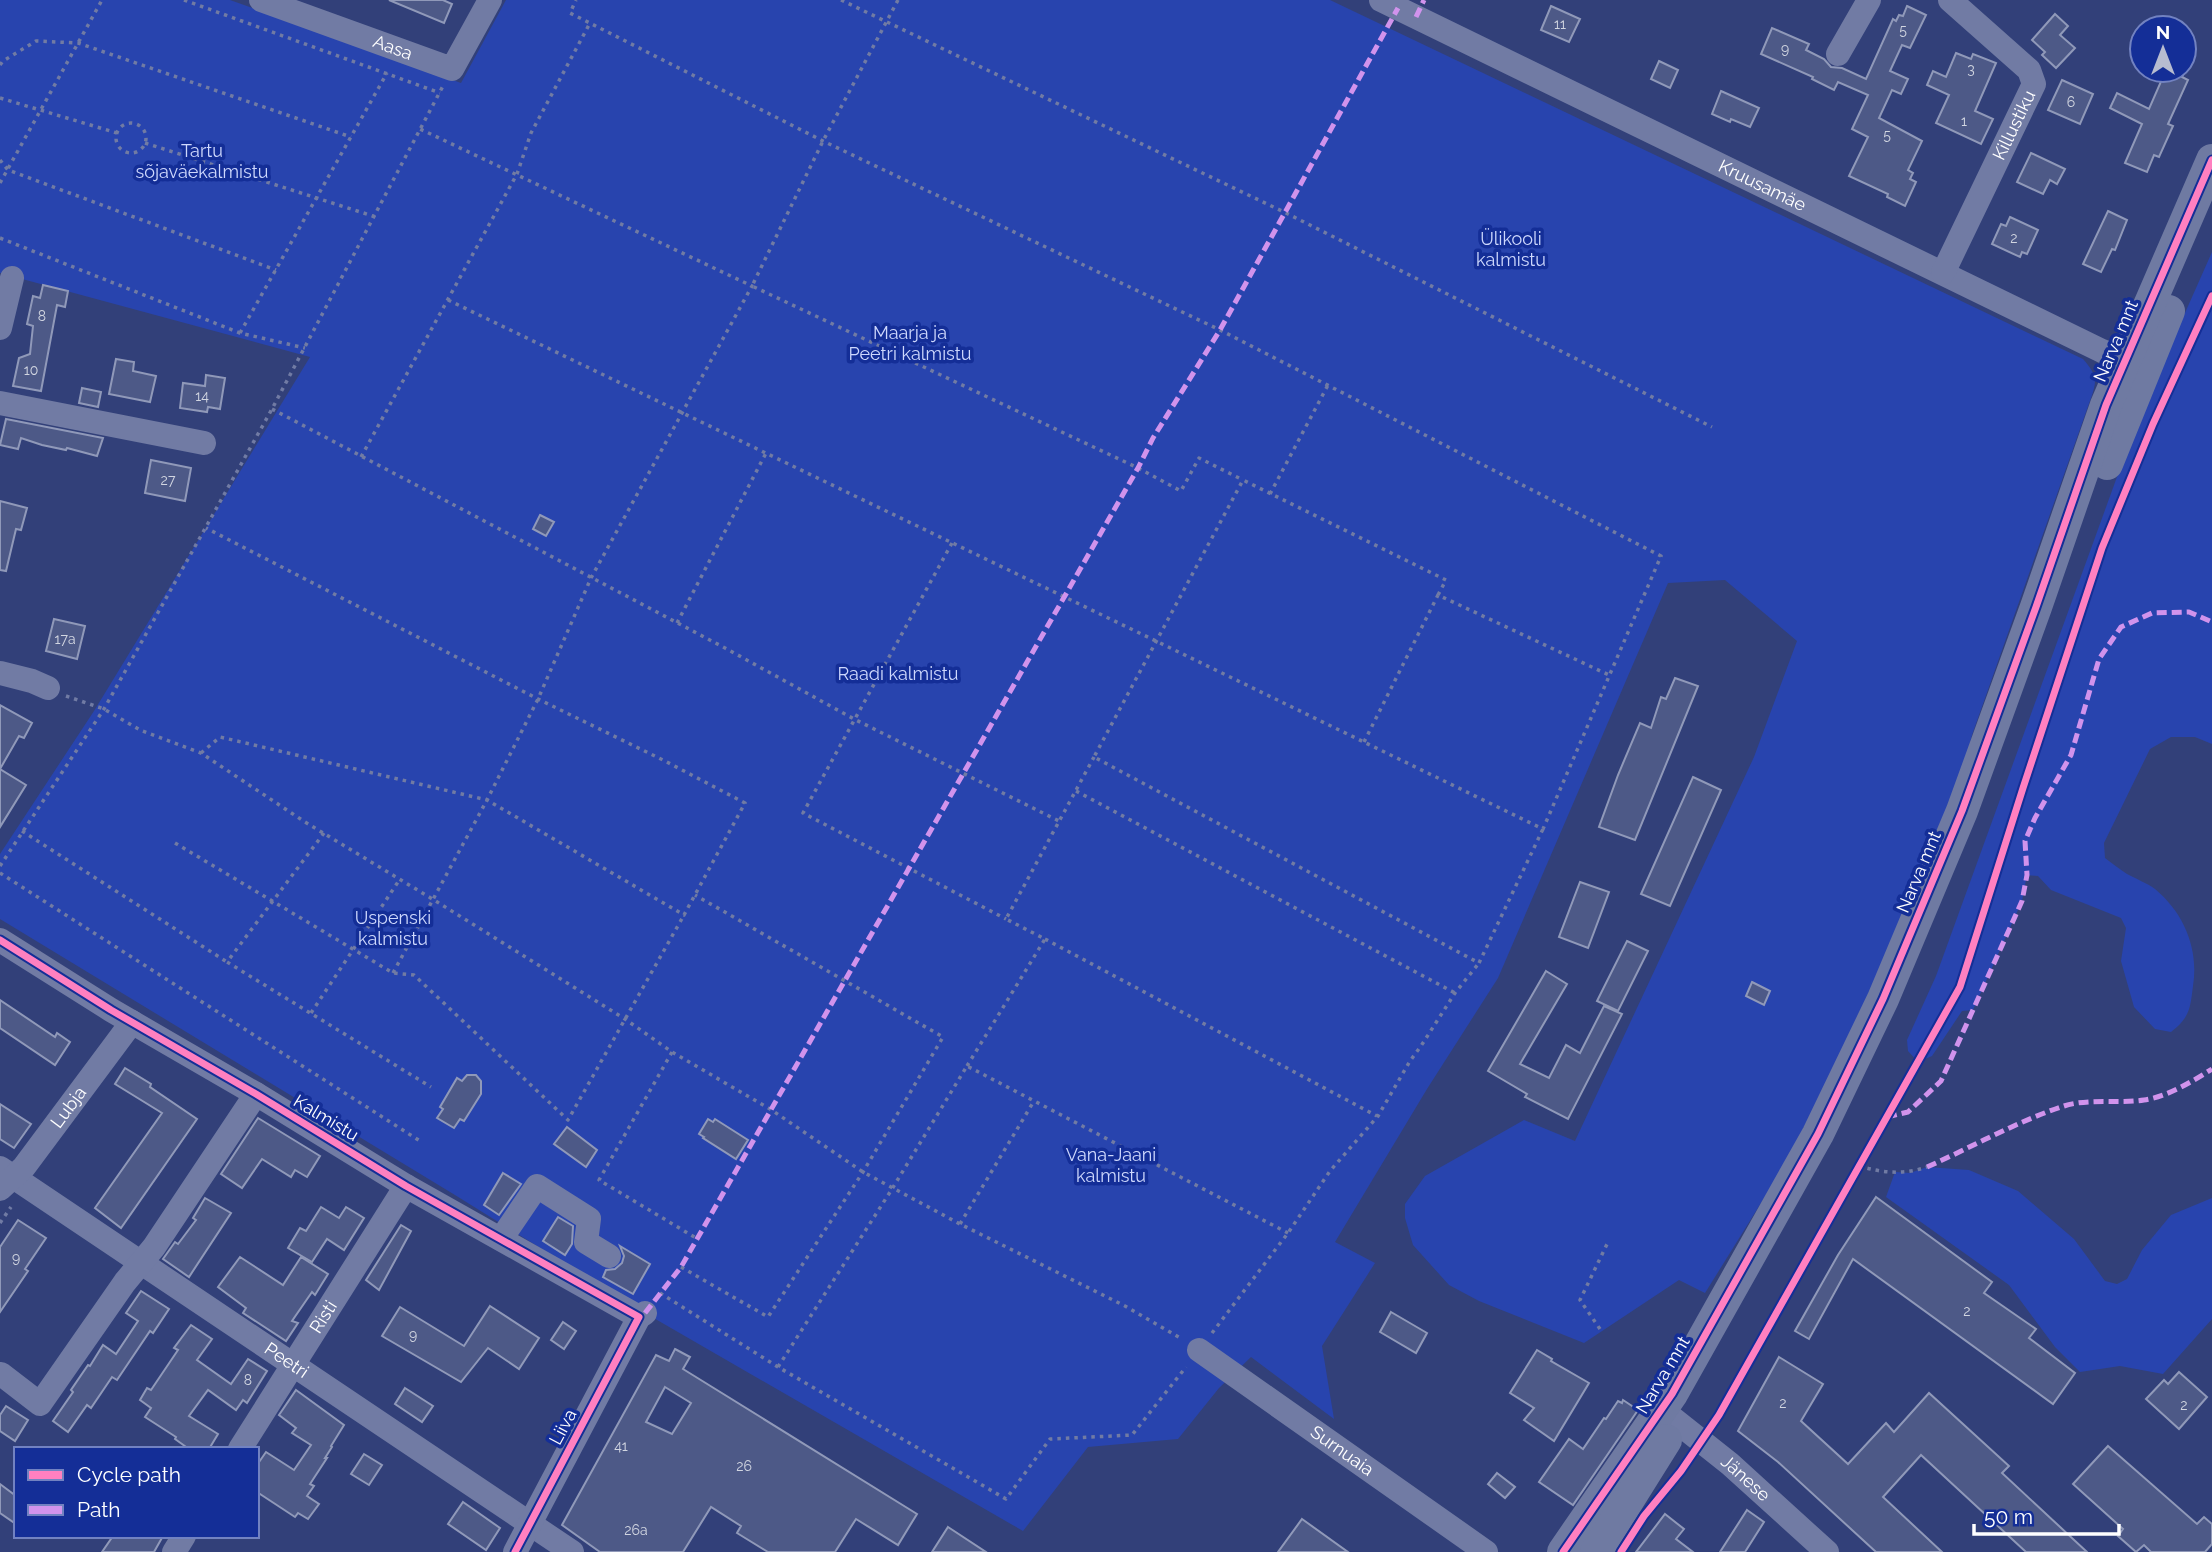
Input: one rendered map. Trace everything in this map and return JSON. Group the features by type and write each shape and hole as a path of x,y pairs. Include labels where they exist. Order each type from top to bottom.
{"main road":[{"name":"Narva mnt","path":"2135,364 2212,160"},
{"name":"Narva mnt","path":"1596,1552 1818,1134 1883,999 1962,811 2106,405 2135,364 2212,214"},
{"name":"Narva mnt","path":"1563,1552 1670,1416"}],"street":[{"name":"Aasa","path":"261,0 452,69"},
{"path":"452,69 490,0"},
{"path":"1838,54 1869,0"},
{"name":"Killustiku","path":"1942,273 2034,84 2029,70 1950,0"},
{"name":"Kruusamäe","path":"1394,3 1942,273 2135,364"},
{"path":"0,328 12,278"},
{"path":"0,403 204,443"},
{"path":"0,673 48,688"},
{"name":"Kalmistu","path":"0,940 406,1186 501,1239 648,1308"},
{"name":"Lubja","path":"4,1178 24,1167 132,1022"},
{"path":"1,1374 40,1404 125,1282 154,1247 256,1094"},
{"name":"Peetri","path":"4,1178 141,1263 572,1552"},
{"name":"Risti","path":"241,1447 406,1186"},
{"path":"501,1239 537,1186 589,1219 586,1242 609,1256"},
{"name":"Liiva","path":"515,1552 648,1308"},
{"name":"Surnuaia","path":"1199,1350 1486,1552"},
{"name":"Jänese","path":"1670,1416 1730,1464 1828,1552"}],"path":[{"path":"0,183 102,0"},
{"path":"184,0 440,93"},
{"path":"576,0 570,13 823,141 1220,330 1661,556 1543,829 1479,963 1455,993 1410,1061 1378,1116 1330,1171 1288,1233 1132,1435 1050,1439 1006,1499 778,1367 648,1308"},
{"path":"841,0 1286,213 1712,427"},
{"path":"393,973 487,800 538,699 591,578 752,286 823,141 898,0"},
{"path":"361,457 517,174 531,133 590,23"},
{"path":"0,65 36,41 78,43 351,137"},
{"path":"0,866 104,709 272,410 452,69"},
{"path":"240,333 387,73"},
{"path":"0,98 117,133"},
{"path":"133,123 145,133 145,143 139,151 125,152 118,146 117,133 123,125 133,123"},
{"path":"420,129 1138,468 1181,491 1199,458 1446,580 1364,742"},
{"path":"145,143 376,217"},
{"path":"0,160 8,170 276,270"},
{"path":"0,238 240,333 305,348"},
{"path":"448,300 1543,829"},
{"path":"1270,494 1328,385"},
{"path":"272,410 854,719 1059,821"},
{"path":"677,623 766,453"},
{"path":"1006,919 1243,480"},
{"path":"175,843 393,973 414,975 568,1120 745,803 206,528"},
{"path":"952,543 803,813 1378,1116"},
{"path":"1438,595 1609,676"},
{"path":"48,688 104,709 140,730 201,753 324,833 625,1019 672,1052 770,1109 863,1172 960,1224 1125,1306 1199,1350"},
{"path":"201,753 220,737 487,800 684,915"},
{"path":"1094,757 1479,963"},
{"path":"1076,791 1455,993"},
{"path":"22,831 227,962 431,1087"},
{"path":"227,962 324,833"},
{"path":"0,873 420,1142"},
{"path":"311,1013 400,879"},
{"path":"681,1267 768,1317 863,1172 943,1037 695,895"},
{"path":"778,1367 892,1189 1045,939"},
{"path":"672,1052 599,1180 696,1238"},
{"path":"967,1066 1288,1233"},
{"path":"960,1224 1034,1101"},
{"path":"1853,1178 1865,1157"},
{"path":"1859,1167 1910,1173 1927,1167"},
{"path":"1600,1329 1580,1300 1609,1240"}],"green space":[{"name":"Raadi kalmistu","path":"0,0 230,0 461,83 506,0 1330,0 2083,359 2094,377 2093,391 1972,735 1965,764 1908,913 1839,1059 1784,1166 1705,1293 1679,1280 1584,1343 1479,1301 1449,1285 1413,1245 1405,1218 1405,1204 1425,1176 1524,1120 1575,1141 1754,757 1797,641 1725,580 1668,583 1498,978 1335,1242 1375,1263 1322,1346 1334,1419 1251,1357 1219,1388 1178,1439 1088,1447 1023,1531 645,1313 0,919 0,854 94,711 310,357 0,273"},
{"path":"2212,252 2212,744 2195,737 2171,737 2150,749 2104,843 2105,858 2155,889 2181,920 2194,959 2188,1012 2171,1032 2155,1029 2134,1007 2121,961 2126,928 2121,918 2051,890 2038,876 2027,875 2022,901 1973,1010 1962,1011 1932,1056 1918,1062 1908,1051 1907,1040 1936,976 2138,419"},
{"path":"1927,1167 1969,1170 2018,1191 2074,1239 2105,1281 2117,1284 2127,1279 2142,1250 2171,1215 2212,1198 2212,1319 2163,1374 2120,1366 2080,1372 2055,1347 2009,1285 1886,1197 1895,1172 1910,1173"}],"building":[{"path":"389,0 443,0 452,4 444,23"},
{"path":"1551,6 1580,19 1569,42 1541,30"},
{"path":"1907,6 1926,15 1910,48 1902,45 1890,71 1908,79 1901,94 1892,90 1879,118 1922,141 1908,170 1913,173 1910,179 1916,182 1905,206 1887,197 1888,194 1849,176 1868,137 1852,129 1868,95 1838,82 1834,90 1812,79 1813,77 1761,54 1772,28 1809,44 1806,50 1824,59 1831,67 1842,68 1866,79 1893,19 1896,21 1899,15 1903,16"},
{"path":"2055,14 2068,26 2060,35 2075,48 2056,68 2042,55 2045,52 2032,40"},
{"path":"1956,53 1971,59 1973,54 1996,63 1975,111 1993,119 1981,144 1936,123 1949,95 1927,85 1933,71 1946,77"},
{"path":"1659,61 1678,70 1670,88 1651,79"},
{"path":"2062,80 2093,94 2080,124 2048,110"},
{"path":"2160,84 2186,84 2168,124 2173,126 2159,157 2154,155 2147,172 2125,163 2142,124 2110,108 2117,93 2149,109"},
{"path":"1721,91 1759,108 1750,127 1712,114"},
{"path":"2031,153 2065,169 2057,184 2050,180 2043,194 2017,182"},
{"path":"2108,211 2127,220 2115,250 2112,249 2101,272 2083,264"},
{"path":"2010,217 2038,230 2027,254 2022,252 2020,257 1992,244 2001,224 2006,226"},
{"path":"43,285 68,291 65,307 57,305 41,391 13,386 19,358 30,354 33,326 27,324 33,296 40,298"},
{"path":"116,359 134,362 133,371 156,376 150,402 109,394"},
{"path":"206,375 225,378 220,409 208,407 207,412 180,408 183,383 205,386"},
{"path":"82,388 101,392 98,407 79,403"},
{"path":"6,419 103,438 97,456 21,438 18,449 0,445"},
{"path":"151,460 191,468 185,501 145,493"},
{"path":"0,501 27,508 21,530 16,529 6,571 0,570"},
{"path":"540,515 554,522 546,536 533,529"},
{"path":"54,619 85,626 77,659 46,651"},
{"path":"1675,678 1698,686 1635,840 1599,827 1640,723 1651,728 1661,697 1666,699"},
{"path":"0,705 32,723 24,738 19,736 0,769"},
{"path":"0,769 26,785 0,827"},
{"path":"1693,777 1721,790 1670,906 1641,894"},
{"path":"1580,882 1609,892 1588,948 1559,937"},
{"path":"1627,941 1648,951 1618,1011 1597,1001"},
{"path":"1546,971 1567,984 1520,1064 1549,1078 1566,1045 1580,1053 1604,1006 1622,1014 1568,1119 1525,1097 1527,1094 1488,1071"},
{"path":"1752,982 1770,991 1764,1005 1746,996"},
{"path":"0,1000 55,1037 57,1033 70,1042 55,1065 0,1028"},
{"path":"125,1068 197,1119 121,1228 95,1208 162,1113 115,1084"},
{"path":"467,1075 476,1075 481,1081 481,1094 464,1121 460,1119 454,1128 437,1118 443,1109 440,1107 457,1078 462,1081"},
{"path":"0,1104 31,1124 14,1148 0,1139"},
{"path":"258,1118 320,1156 307,1177 295,1170 291,1177 262,1159 242,1188 221,1174"},
{"path":"708,1119 713,1122 715,1119 748,1140 736,1159 699,1134"},
{"path":"567,1127 597,1150 586,1167 554,1144"},
{"path":"503,1173 521,1184 499,1215 484,1205"},
{"path":"1876,1197 1992,1282 1984,1293 2036,1329 2029,1338 2075,1373 2053,1404 1853,1259 1809,1339 1795,1331 1838,1255"},
{"path":"205,1198 231,1213 189,1277 163,1259 196,1220 193,1218"},
{"path":"321,1207 339,1218 346,1207 364,1218 344,1250 327,1239 312,1262 288,1248 300,1228 306,1231"},
{"path":"558,1217 573,1226 572,1244 565,1255 543,1241"},
{"path":"18,1220 46,1238 25,1269 28,1271 0,1312 0,1247"},
{"path":"401,1225 411,1231 379,1290 366,1280"},
{"path":"620,1246 650,1264 633,1294 603,1277 606,1270 615,1269 622,1263 624,1256"},
{"path":"240,1257 283,1285 301,1257 328,1274 315,1295 312,1292 292,1321 298,1323 286,1341 243,1313 246,1308 218,1287"},
{"path":"141,1291 169,1309 153,1333 150,1331 117,1380 112,1377 91,1408 87,1405 68,1432 53,1421 103,1345 116,1354 138,1321 126,1313"},
{"path":"490,1306 539,1338 519,1369 488,1348 461,1382 382,1336 400,1307 464,1346"},
{"path":"1391,1312 1427,1333 1416,1353 1380,1332"},
{"path":"563,1322 576,1331 564,1349 551,1340"},
{"path":"191,1325 212,1339 197,1360 231,1384 248,1359 267,1371 247,1403 243,1400 236,1410 208,1390 189,1416 218,1434 210,1447 186,1447 145,1417 151,1408 140,1400 147,1388 151,1390 178,1350 174,1348"},
{"path":"675,1349 690,1357 683,1369 917,1514 898,1545 856,1519 835,1552 768,1552 737,1533 741,1526 711,1507 683,1552 600,1552 562,1525 656,1355 669,1361","holes":["665,1387 691,1403 672,1434 646,1422"]},
{"path":"1537,1350 1589,1383 1554,1441 1524,1420 1534,1408 1510,1393"},
{"path":"1779,1357 1823,1384 1801,1421 1848,1464 1886,1423 1894,1432 1929,1393 2009,1466 2002,1473 2087,1552 2026,1552 1921,1455 1883,1497 1942,1552 1876,1552 1778,1462 1738,1431"},
{"path":"2179,1372 2207,1397 2179,1429 2146,1399 2164,1380 2168,1384"},
{"path":"405,1388 433,1406 422,1422 395,1404"},
{"path":"296,1390 344,1425 310,1484 314,1486 307,1496 319,1504 308,1519 298,1513 295,1517 259,1493 259,1462 266,1452 294,1470 311,1445 292,1433 296,1428 279,1415"},
{"path":"1623,1400 1638,1410 1573,1505 1539,1482 1569,1439 1583,1449 1604,1418 1606,1419 1618,1401 1622,1403"},
{"path":"6,1406 28,1420 15,1441 0,1431 0,1415"},
{"path":"2108,1446 2197,1524 2204,1517 2212,1524 2212,1544 2205,1552 2151,1552 2144,1545 2136,1552 2118,1536 2123,1529 2073,1484"},
{"path":"364,1454 382,1465 369,1485 351,1474"},
{"path":"1497,1473 1515,1487 1505,1498 1488,1484"},
{"path":"0,1484 14,1494 14,1523 0,1513"},
{"path":"463,1502 500,1528 486,1550 448,1524"},
{"path":"1747,1510 1764,1522 1745,1552 1720,1552"},
{"path":"1665,1514 1684,1529 1676,1539 1693,1552 1636,1552"},
{"path":"1302,1519 1348,1552 1278,1552"},
{"path":"948,1527 986,1552 932,1552"},
{"path":"112,1538 162,1538 154,1552 102,1552"}],"marked path":[{"path":"1416,17 1424,0"},
{"path":"645,1313 681,1267 1153,438 1220,330 1398,8"},
{"path":"1887,1117 1908,1112 1941,1081 2022,901 2027,875 2025,841 2071,755 2099,659 2121,627 2152,613 2189,612 2212,622"},
{"path":"1927,1167 2064,1106 2084,1102 2134,1101 2162,1096 2212,1069"}],"cycle path":[{"path":"1563,1552 1672,1394 1818,1134 1883,999 1962,811 2106,405 2212,160"},
{"path":"1621,1552 1644,1516 1681,1471 1719,1415 1960,987 2102,548 2153,424 2212,296"},
{"path":"0,940 111,1010 256,1094 406,1186 639,1317 515,1552"}],"park label":[{"name":"Tartu sõjaväekalmistu","path":"202,161"},
{"name":"Ülikooli kalmistu","path":"1511,249"},
{"name":"Maarja ja Peetri kalmistu","path":"910,343"},
{"name":"Uspenski kalmistu","path":"393,928"},
{"name":"Vana-Jaani kalmistu","path":"1111,1165"}]}
